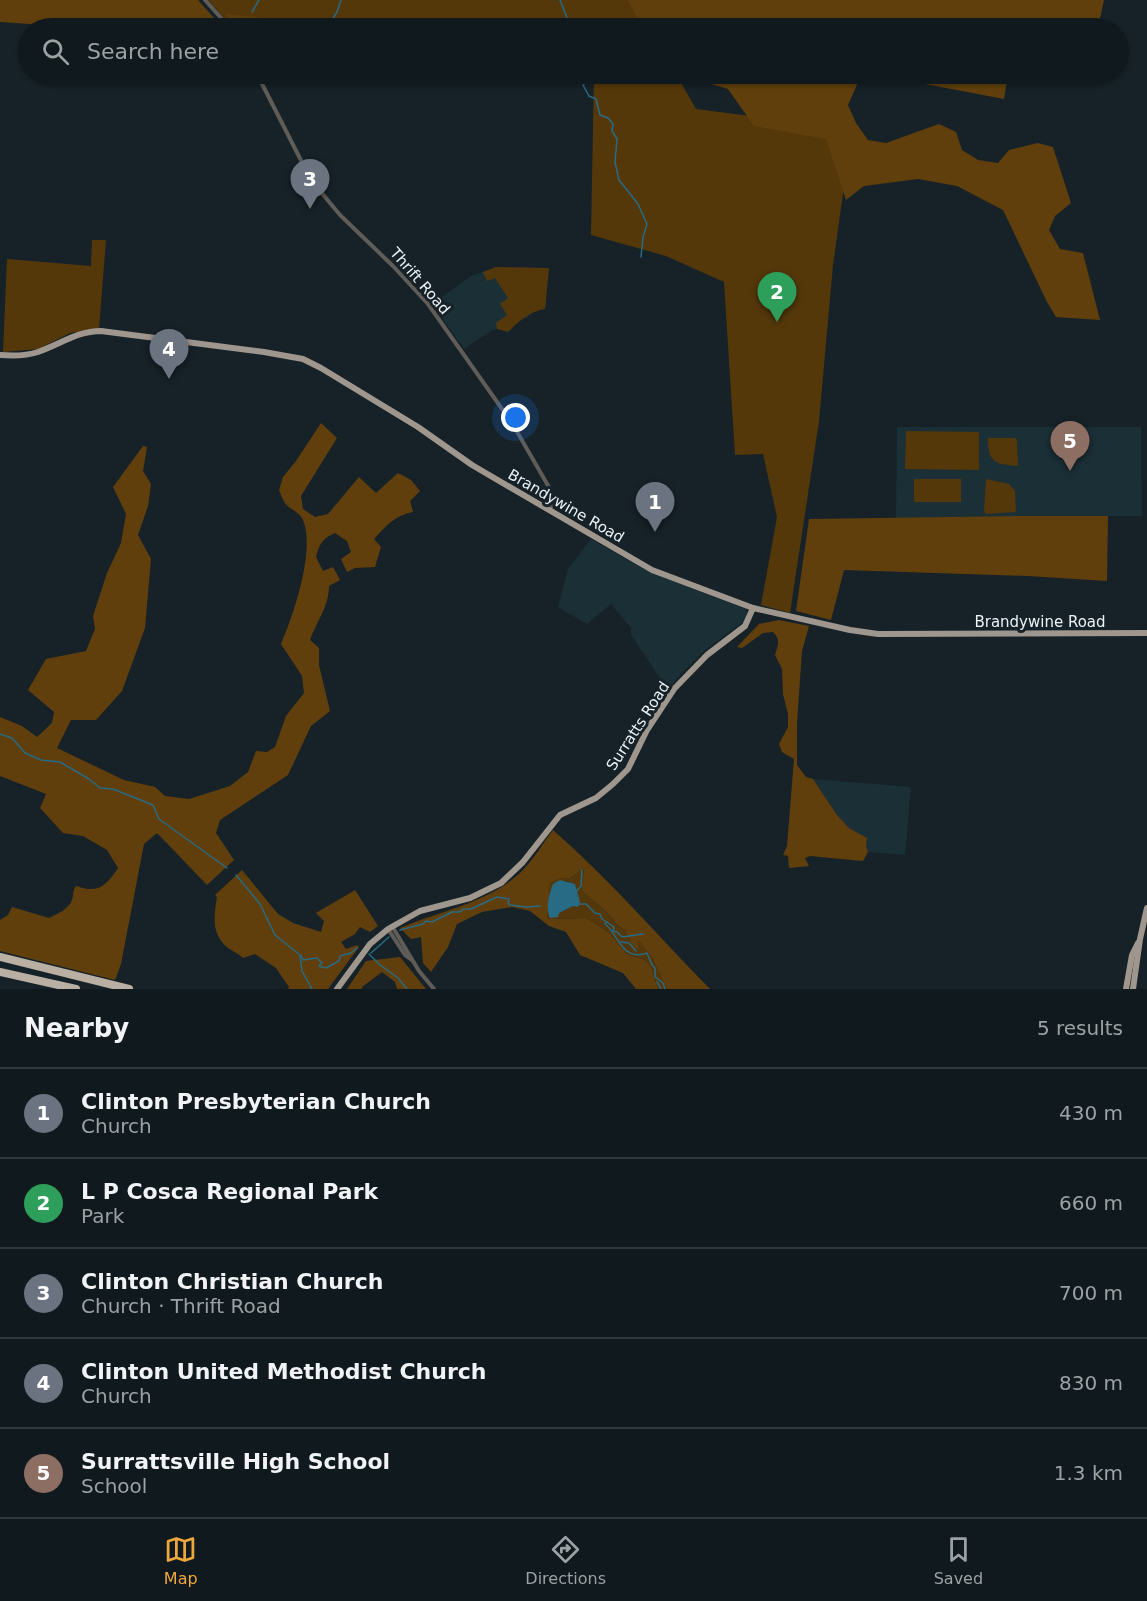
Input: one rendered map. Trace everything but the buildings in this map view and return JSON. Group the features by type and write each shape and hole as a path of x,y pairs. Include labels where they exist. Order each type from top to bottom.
{"highway":[{"path":"0,957 129,989"},
{"path":"0,972 76,989"}],"main road":[{"name":"Brandywine Road","path":"0,355 30,354 78,334 101,331 303,359 418,427 460,458 652,570 753,608 877,634 1147,633"},
{"name":"Surratts Road","path":"337,989 370,944 390,927 420,911 484,892 508,877 560,815 596,798 622,776 647,730 674,688 707,655 745,626 753,608"},
{"path":"1133,989 1147,908"},
{"path":"1126,989 1132,955 1140,939"}],"street":[{"path":"205,0 221,18"},
{"name":"Thrift Road","path":"262,84 295,152 316,187 340,215 398,270 428,304 503,410 550,489 551,511"},
{"path":"390,927 405,955 434,989"}],"shaded area":[{"path":"0,0 198,0 214,18 18,18 18,23 0,22"},
{"path":"208,0 638,0 648,18 224,18"},
{"path":"628,0 1104,0 1100,18 637,18"},
{"path":"225,14 265,18 229,18"},
{"path":"594,84 682,84 696,109 852,129 833,265 819,421 790,613 761,605 777,517 763,454 735,455 724,282 666,256 591,235"},
{"path":"711,84 857,84 848,105 856,123 868,140 886,143 939,124 956,132 962,150 978,160 998,163 1009,150 1038,143 1053,147 1071,203 1055,216 1049,230 1060,249 1083,253 1100,320 1056,317 1003,210 957,186 918,179 864,186 846,200 826,139 754,126 728,89"},
{"path":"925,84 1006,84 1004,99"},
{"path":"92,240 106,240 99,329 70,333 38,349 3,352 7,259 91,266"},
{"path":"496,267 549,268 545,309 534,311 527,318 519,320 508,332 492,330 464,349 432,304 471,276"},
{"path":"496,267 549,268 545,309 530,314 508,332 497,329 496,323 507,315 500,304 508,298 495,278 487,281 483,272"},
{"path":"321,423 337,438 301,496 303,509 315,517 328,514 359,477 376,493 398,473 411,480 420,491 410,501 413,512 396,518 374,539 381,547 375,567 355,568 347,572 341,559 351,552 347,541 335,533 327,537 319,548 316,557 323,571 333,567 340,580 329,586 325,607 310,640 319,648 319,665 330,711 311,726 288,775 220,820 216,833 234,860 207,885 157,833 144,844 121,964 115,980 0,951 0,920 8,915 12,907 49,918 68,906 76,886 90,889 101,887 118,868 107,850 83,836 63,833 40,808 46,794 0,776 0,717 22,726 37,737 52,723 54,712 28,690 46,659 86,651 95,629 93,616 107,573 121,543 126,514 113,487 143,446 147,447 143,471 151,484 148,506 138,535 151,559 145,628 122,691 96,720 71,720 57,748 124,780 155,787 165,796 189,799 230,786 248,772 256,751 267,752 275,747 286,716 304,693 302,676 281,644 302,581 307,546 306,531 302,518 285,503 279,490 283,477"},
{"path":"897,427 1141,427 1142,516 896,518"},
{"path":"906,431 979,432 979,470 905,469"},
{"path":"988,438 1015,438 1018,466 994,461 989,453"},
{"path":"914,479 961,479 961,502 914,502"},
{"path":"986,479 1009,484 1015,491 1016,512 986,514 984,511"},
{"path":"1108,516 1107,581 844,570 831,620 796,611 809,519"},
{"path":"591,539 647,571 746,609 747,616 743,622 705,650 668,690 631,635 631,628 611,604 587,624 558,607 568,569"},
{"path":"779,620 809,626 802,651 797,723 797,765 806,777 813,779 837,815 849,828 867,838 868,852 863,861 810,856 805,858 809,866 789,868 788,856 783,855 787,846 794,759 782,752 779,744 788,727 788,714 783,694 782,669 775,655 778,640 773,632 763,633 742,648 737,647 759,624"},
{"path":"813,779 911,787 905,855 868,852 867,838 849,828 837,815"},
{"path":"553,830 614,888 710,989 667,989 652,958 639,941 637,940 639,948 637,949 631,943 625,930 581,890 583,869 569,878 557,879 550,884 547,919 586,918 596,924 608,932 627,954 645,960 651,967 658,989 636,989 623,973 580,955 566,932 549,926 530,911 512,907 482,912 457,924 448,947 431,972 423,963 421,937 411,939 400,928 495,891 522,871"},
{"path":"580,868 584,870 581,890 625,930 631,943 637,939 639,941 652,958 667,989 658,989 651,967 645,960 627,954 608,932 586,918 547,919 550,884 557,879 569,878","holes":["565,881 575,884 578,899 573,906 559,913"]},
{"path":"242,870 278,914 293,923 321,932 324,921 316,913 355,890 378,926 370,932 360,927 355,934 341,942 346,949 357,945 359,947 328,989 288,989 289,987 276,968 255,954 243,958 227,947 218,936 215,924 217,897 215,895"},
{"path":"400,957 426,989 397,989 395,982 382,972 362,989 347,989 366,961"}],"water":[{"path":"560,880 575,884 580,902 578,907 573,906 559,913 558,917 550,918 548,906 550,892 553,884"}],"waterway":[{"path":"252,12 259,0"},
{"path":"333,18 341,0"},
{"path":"560,0 567,18"},
{"path":"584,84 589,96 596,99 600,115 608,118 613,124 612,131 617,139 615,162 619,180 638,204 647,224 641,257"},
{"path":"0,734 12,738 25,753 41,760 60,762 100,788 113,789 153,805 159,819 227,868"},
{"path":"576,892 581,886 582,870"},
{"path":"236,875 260,904 275,935 300,955 302,971 312,989"},
{"path":"400,930 423,924 426,921 432,922 452,912 471,909 497,897 509,899 510,905 540,906"},
{"path":"579,904 586,904 595,913 600,914 602,919 614,927 613,931 622,937 643,934"},
{"path":"607,922 605,924 631,954 647,953 655,968 655,977 663,983 665,989"},
{"path":"371,953 389,937"},
{"path":"621,942 629,943 636,951"},
{"path":"301,955 303,960 317,958 322,963 319,966 326,968 339,961 340,956 351,953 357,948"},
{"path":"369,954 398,978 407,989"},
{"path":"657,982 661,989"}],"place":[{"name":"Clinton Christian Church","path":"310,209"},
{"name":"L P Cosca Regional Park","path":"777,322"},
{"name":"Clinton United Methodist Church","path":"169,379"},
{"name":"Surrattsville High School","path":"1070,471"},
{"name":"Clinton Presbyterian Church","path":"655,532"}]}
